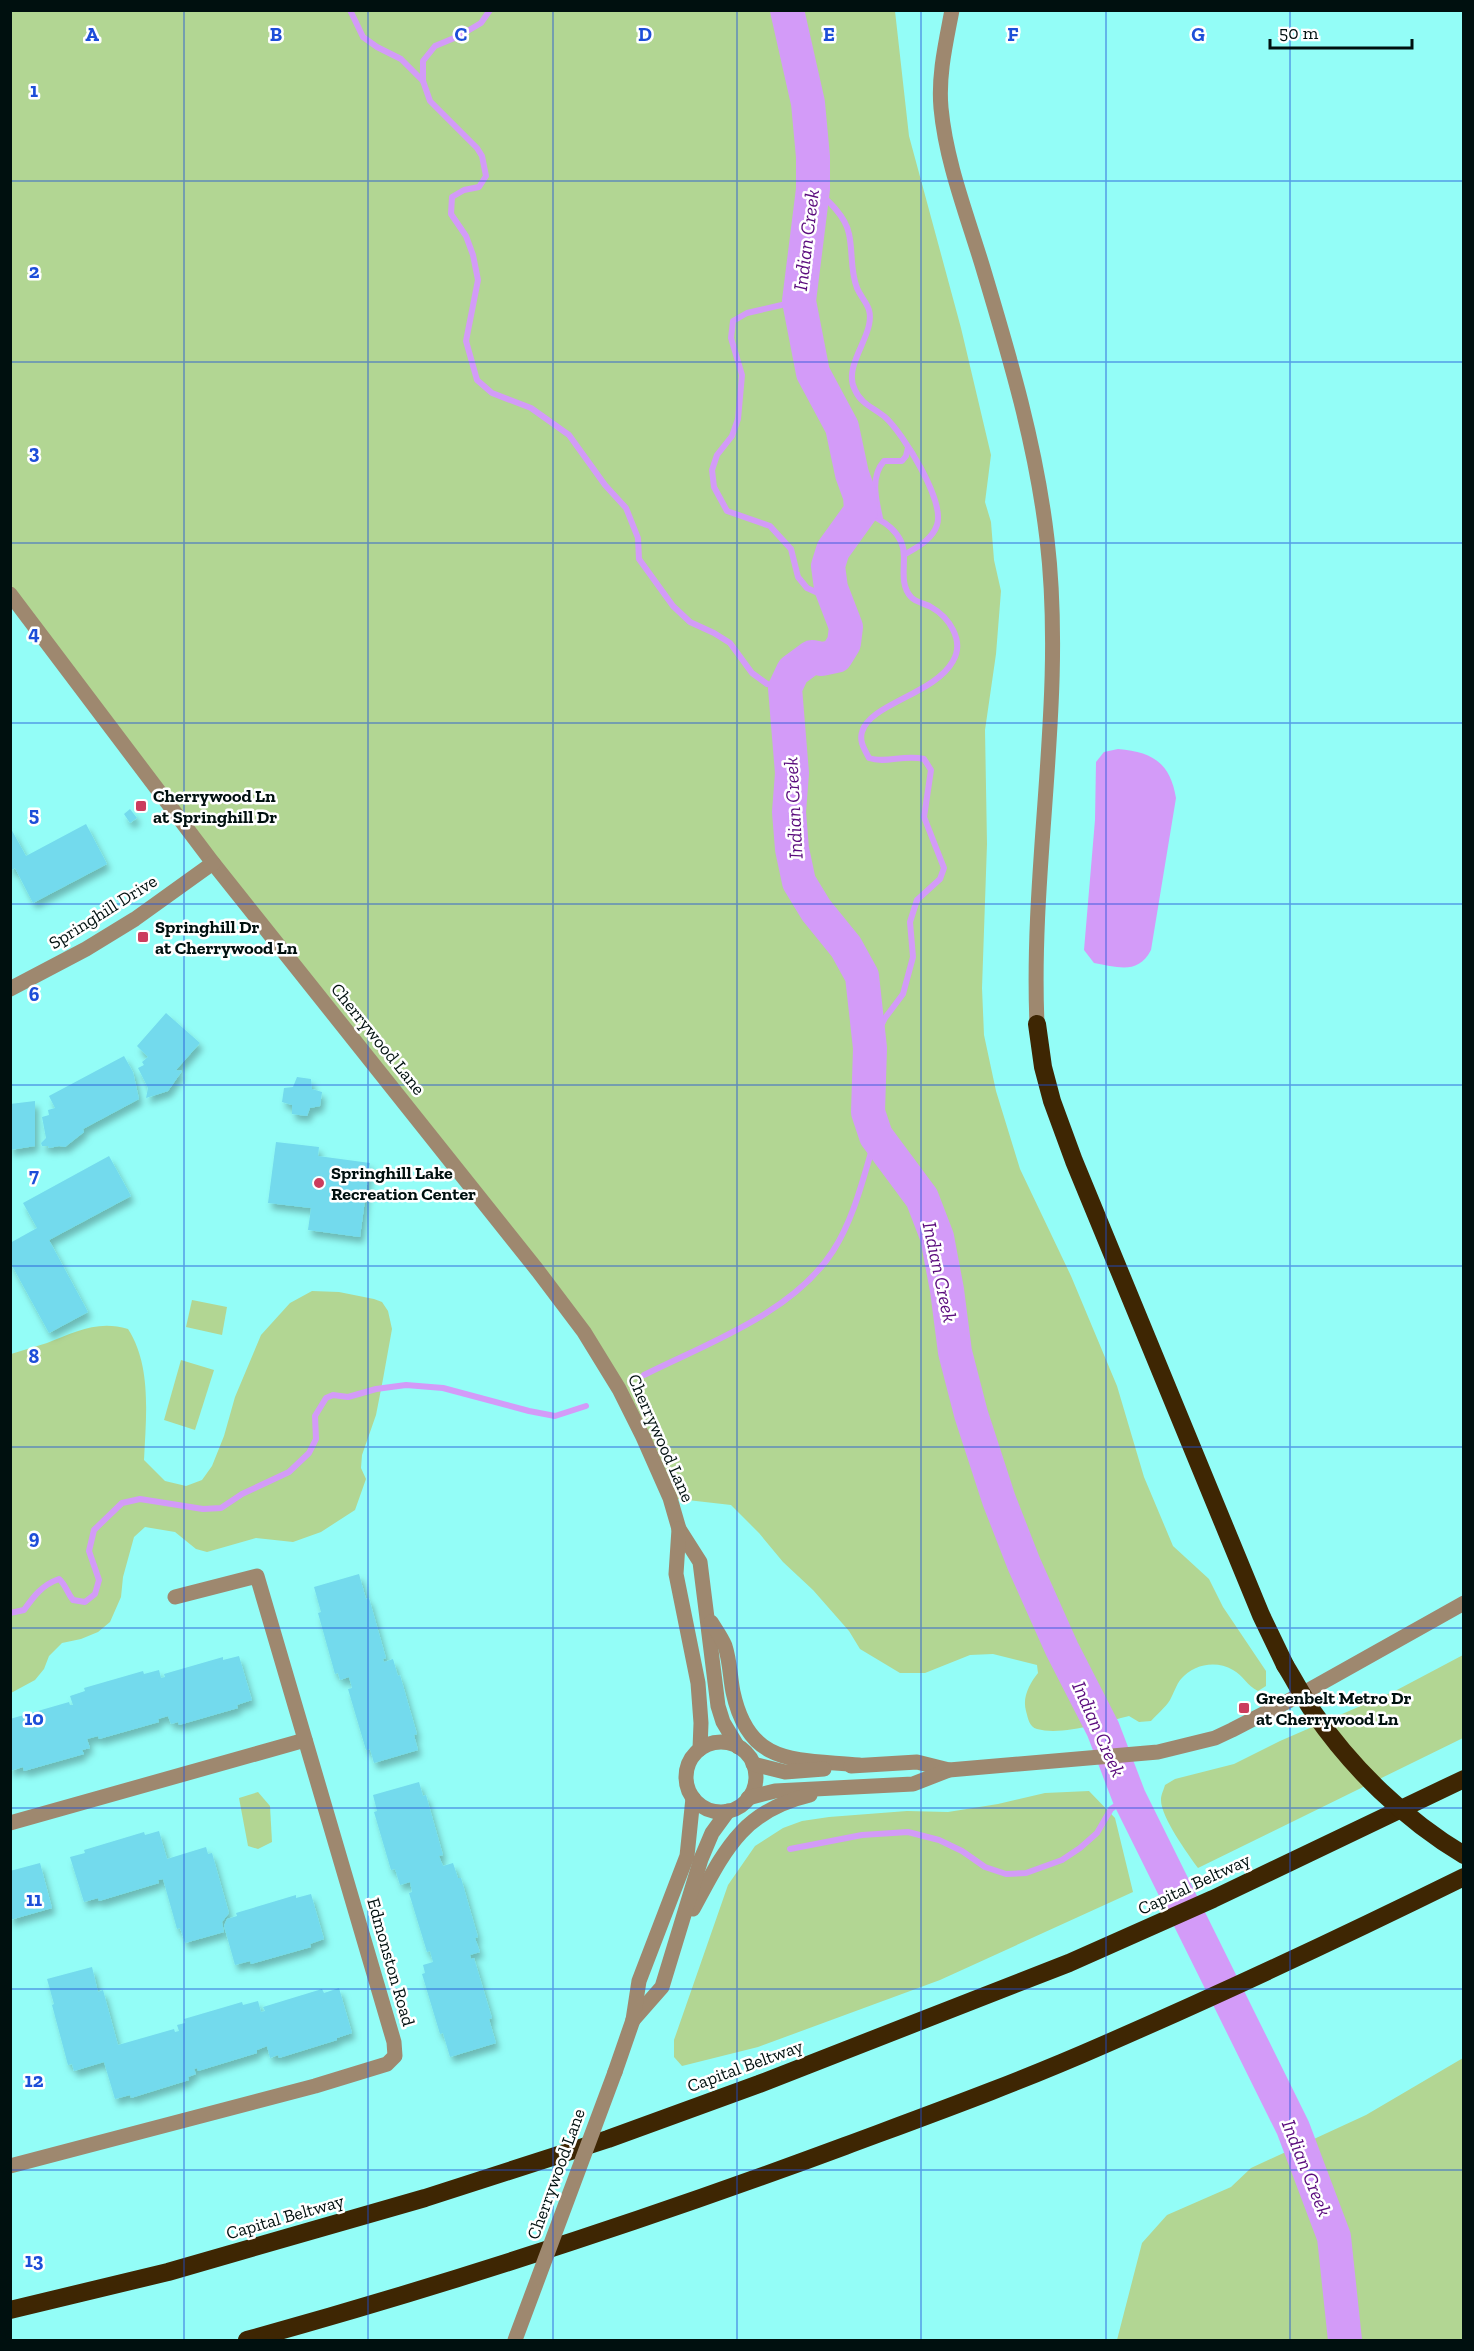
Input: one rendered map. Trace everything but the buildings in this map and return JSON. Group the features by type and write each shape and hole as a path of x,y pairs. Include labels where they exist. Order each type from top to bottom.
{"highway":[{"path":"1037,1024 1043,1067 1052,1101 1074,1161 1261,1615 1285,1665 1313,1712 1338,1745 1375,1785 1410,1817 1464,1855"},
{"name":"Capital Beltway","path":"10,2310 168,2272 425,2198 608,2139 759,2084 1069,1963 1213,1899 1464,1779"},
{"path":"248,2340 455,2280 644,2218 977,2097 1100,2047 1254,1978 1464,1877"}],"street":[{"path":"952,10 943,54 941,106 950,160 1022,397 1038,477 1047,542 1052,616 1052,684 1035,975 1037,1024"},
{"name":"Cherrywood Lane","path":"10,594 213,863 584,1332 602,1358 643,1437 670,1498 679,1529 700,1562 718,1706 723,1722 738,1747"},
{"name":"Springhill Drive","path":"10,989 86,949 135,919 213,863"},
{"name":"Cherrywood Lane","path":"679,1529 676,1574 698,1683 700,1749"},
{"name":"Edmonston Road","path":"10,2166 315,2086 387,2064 394,2056 394,2042 257,1576 175,1597"},
{"path":"748,1798 775,1791 913,1784 949,1770 1158,1752 1215,1738 1300,1695 1464,1603"},
{"path":"707,1615 725,1646 738,1714 745,1728 757,1741 768,1750 785,1757 859,1765"},
{"path":"10,1823 305,1740"},
{"path":"718,1742 738,1747 748,1755 753,1764 755,1781 748,1798 737,1808 728,1811 714,1811 705,1808 693,1798 687,1784 686,1774 693,1755 700,1749 718,1742"},
{"path":"753,1764 785,1772 917,1762 949,1770"},
{"path":"679,1935 723,1853 735,1836 751,1822 794,1799 838,1789"},
{"name":"Cherrywood Lane","path":"515,2340 615,2072 633,2020 639,1981 687,1856 693,1798"},
{"name":"Cherrywood Lane","path":"633,2020 662,1987 701,1859 712,1833 728,1811"}],"green space":[{"path":"10,11 895,11 909,136 961,328 991,455 985,502 991,522 994,560 1001,591 996,654 985,730 987,844 982,988 984,1035 996,1091 1020,1169 1071,1276 1117,1386 1144,1477 1173,1546 1209,1579 1223,1607 1266,1671 1266,1686 1258,1691 1233,1670 1220,1665 1206,1665 1192,1670 1181,1679 1168,1703 1151,1721 1139,1722 1129,1716 1071,1730 1037,1729 1029,1722 1025,1701 1032,1681 1038,1673 1037,1665 993,1654 970,1655 925,1673 900,1673 860,1649 849,1631 813,1590 783,1562 759,1533 731,1505 670,1498 601,1358 11,594"},
{"path":"312,1291 339,1292 382,1302 388,1311 392,1329 376,1415 362,1455 361,1468 366,1479 355,1510 321,1532 293,1542 256,1538 207,1552 196,1549 175,1532 145,1527 134,1537 123,1577 121,1597 110,1622 98,1632 62,1643 49,1656 44,1669 35,1680 11,1693 11,1354 87,1328 106,1326 128,1329 136,1343 144,1375 146,1409 144,1460 165,1481 186,1486 202,1480 212,1466 224,1436 235,1397 261,1335 290,1303"},
{"path":"192,1300 227,1307 222,1335 186,1327"},
{"path":"181,1360 214,1370 195,1430 164,1420"},
{"path":"1463,1655 1463,1738 1198,1868 1175,1835 1165,1815 1161,1799 1165,1785 1175,1779 1234,1764 1280,1741 1395,1691"},
{"path":"1089,1791 1115,1818 1133,1892 940,1980 758,2047 682,2066 674,2057 674,2040 728,1885 755,1846 783,1828 802,1821 829,1817 907,1811 948,1812 1045,1793"},
{"path":"258,1792 270,1806 272,1842 258,1849 248,1846 239,1798"},
{"path":"1463,2058 1463,2340 1117,2340 1142,2243 1167,2215 1231,2187 1251,2168 1366,2115"}],"shaded area":[{"path":"1118,749 1141,753 1158,761 1169,776 1176,798 1151,950 1140,963 1127,967 1094,963 1084,950 1095,820 1096,762 1104,752"}],"waterway":[{"path":"350,10 363,37 401,59 423,81"},
{"path":"490,10 481,23 435,46 423,61 423,81 430,101 477,148 482,156 486,176 479,187 464,190 452,197 451,214 466,236 478,280 466,341 477,380 492,393 531,408 569,435 605,485 626,508 638,538 639,559 673,606 690,622 730,643 752,673 767,684 785,688"},
{"name":"Indian Creek","path":"787,10 808,103 813,157 813,189 799,301 813,373 842,427 852,474 860,496 861,511 833,550 828,566 831,588 846,627 844,643 836,656 822,659 812,657 793,671 785,688 792,773 789,812 792,849 799,882 816,910 846,947 862,976 870,1048 868,1112 876,1136 922,1198 937,1237 955,1352 971,1414 999,1500 1024,1564 1062,1649 1103,1729 1129,1797 1293,2128 1334,2237 1345,2340"},
{"path":"813,189 835,208 844,221 850,241 855,281 870,313 867,333 852,374 855,390 864,402 885,417 902,437 921,468 935,500 938,514 935,530 924,543 904,555"},
{"path":"799,301 747,313 733,321 731,338 742,375 738,419 732,436 717,455 712,470 714,487 727,511 770,526 791,549 798,577 807,588 838,602"},
{"path":"880,518 875,488 877,474 884,461 902,461 908,448"},
{"path":"861,511 891,528 901,541 904,578 908,593 913,599 938,611 944,617 953,630 957,646 953,661 944,672 918,691 877,714 867,722 861,736 869,758 875,760 924,759 931,770 924,817 944,868 940,879 917,900 910,922 913,957 903,994 885,1018 870,1048"},
{"path":"644,1375 748,1324 796,1292 816,1273 841,1238 858,1195 876,1136"},
{"path":"10,1613 24,1610 43,1588 59,1579 73,1600 85,1602 95,1594 99,1580 89,1551 94,1530 122,1503 140,1499 203,1509 221,1508 242,1494 289,1472 309,1453 316,1439 315,1416 326,1398 333,1395 348,1397 376,1389 406,1385 443,1388 555,1416 586,1406"},
{"path":"790,1849 862,1835 908,1832 939,1840 962,1851 985,1867 1006,1874 1026,1873 1062,1860 1080,1848 1097,1833 1111,1809 1129,1797"}],"place":[{"name":"Cherrywood Ln at Springhill Dr","path":"141,806"},
{"name":"Springhill Dr at Cherrywood Ln","path":"143,937"},
{"name":"Springhill Lake Recreation Center","path":"319,1183"},
{"name":"Greenbelt Metro Dr at Cherrywood Ln","path":"1244,1708"}]}
